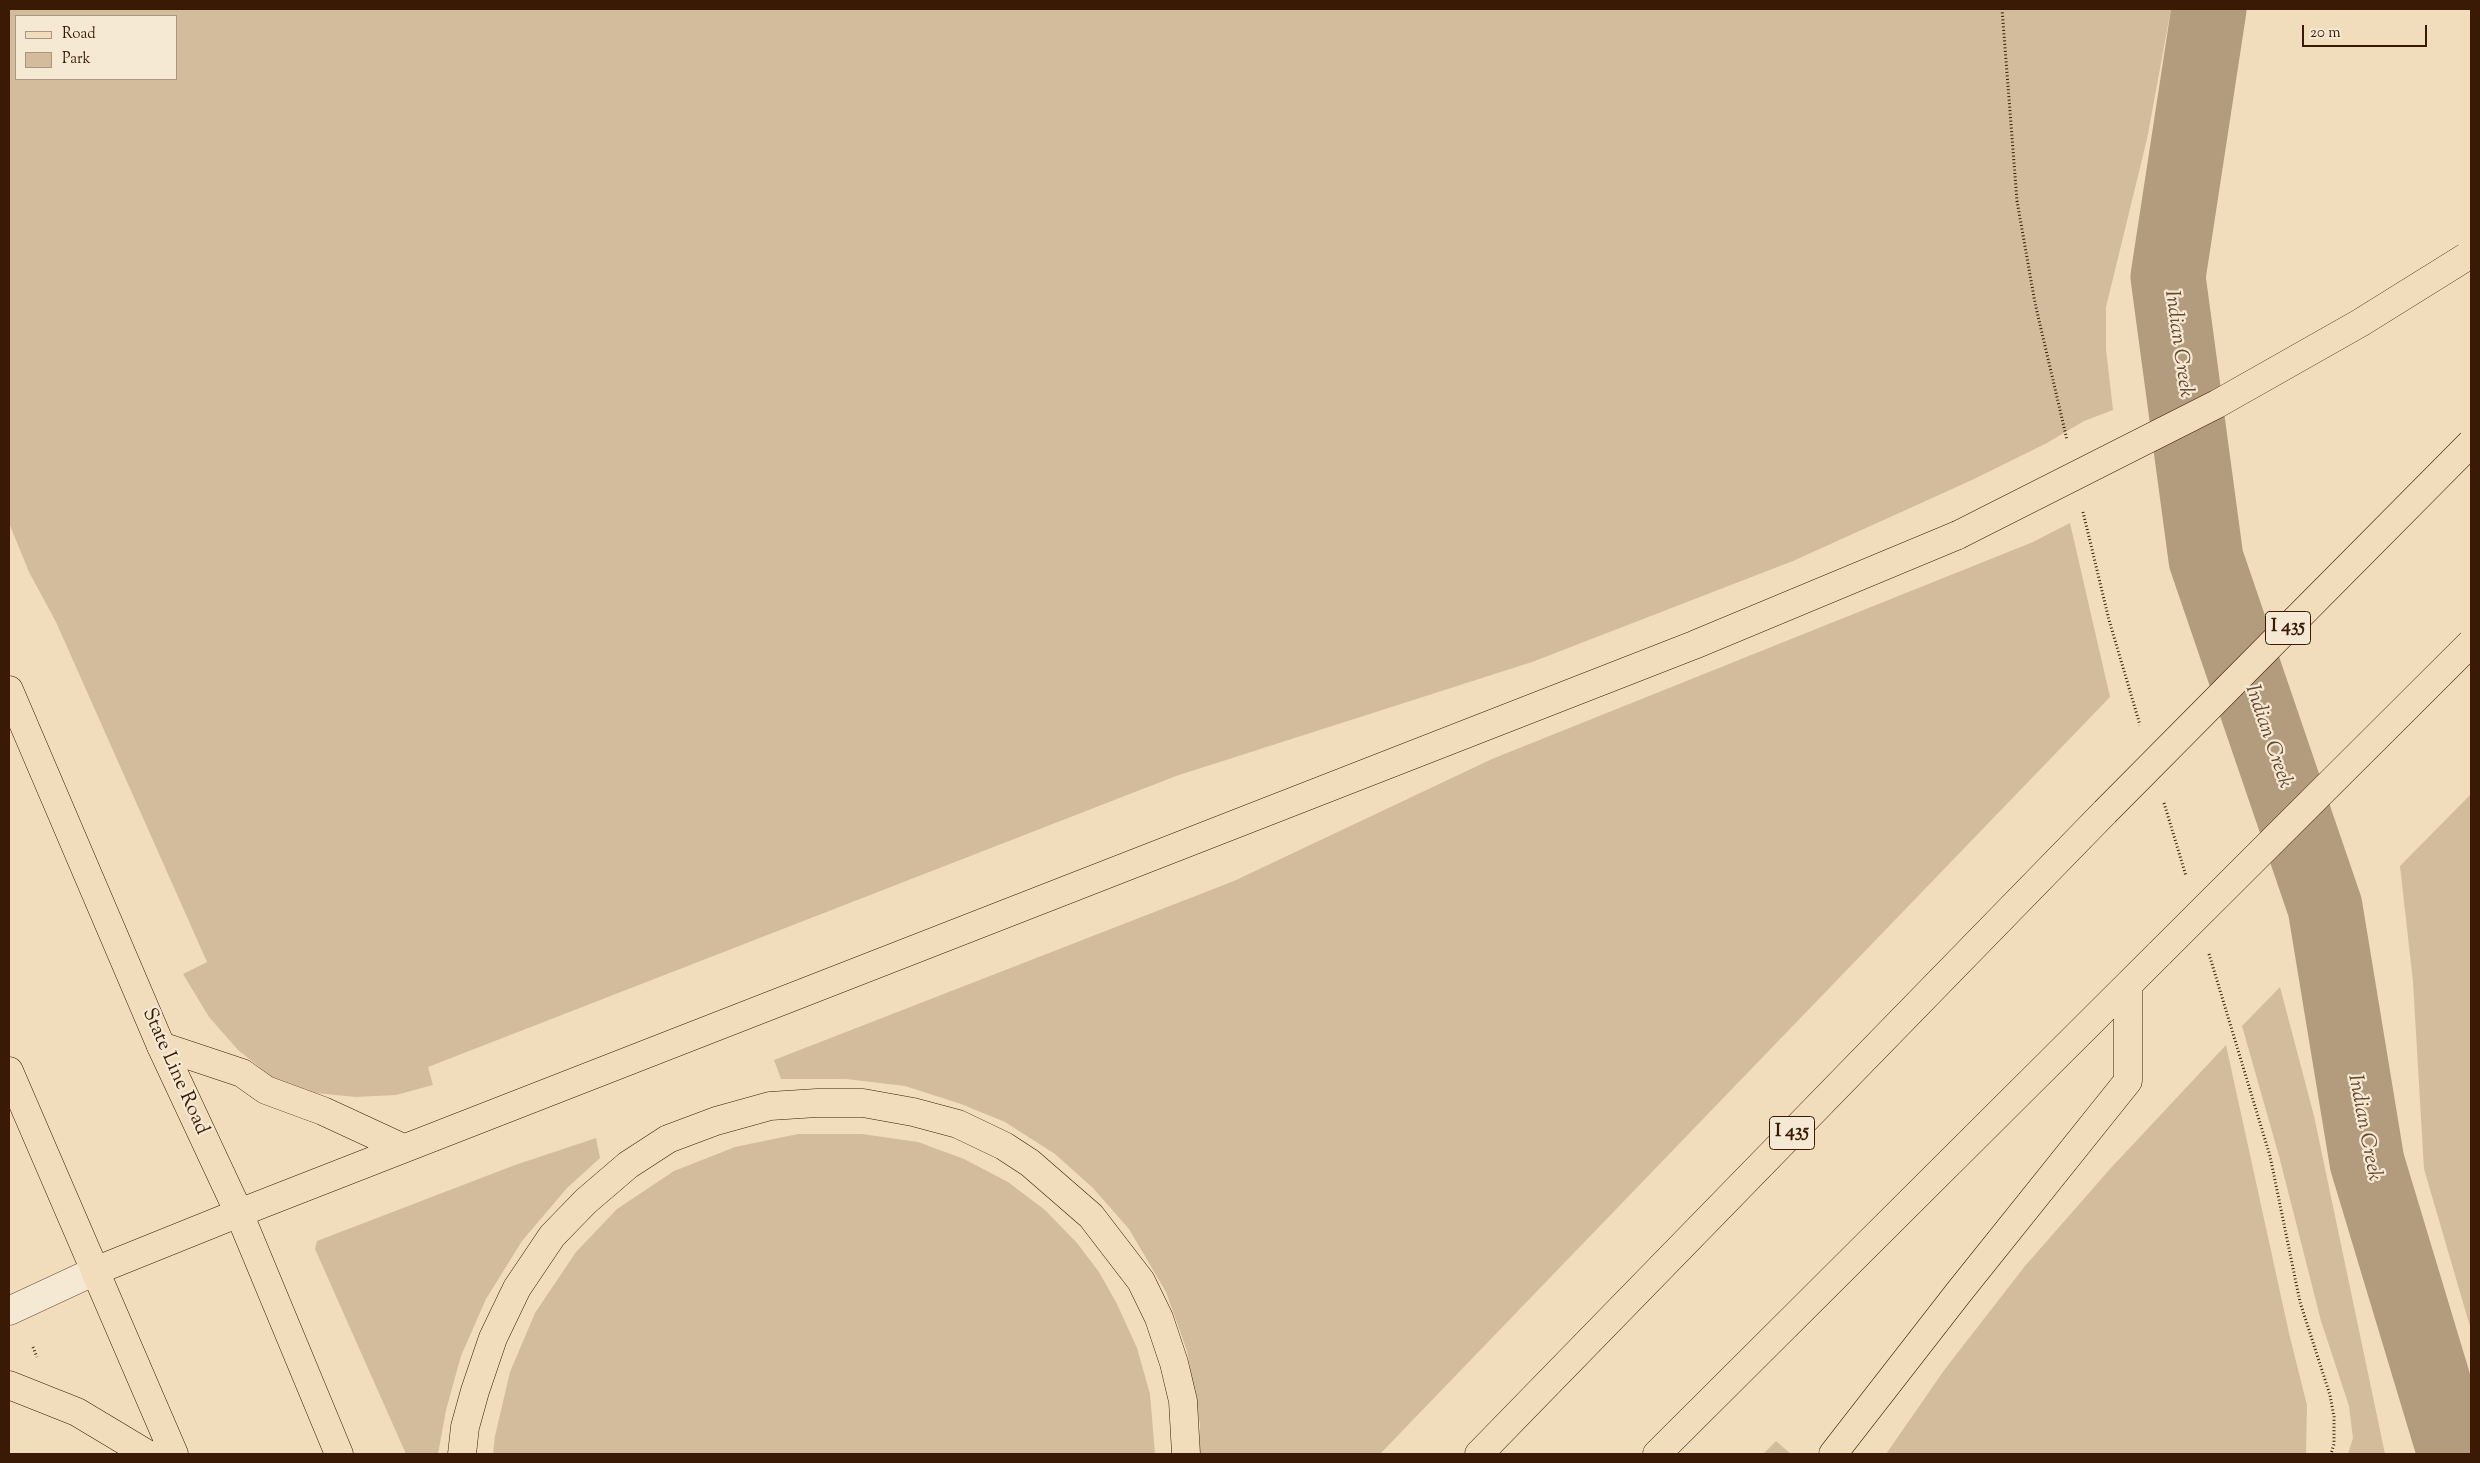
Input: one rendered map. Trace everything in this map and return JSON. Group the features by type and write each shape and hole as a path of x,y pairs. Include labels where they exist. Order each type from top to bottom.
{"main road":[{"path":"95,1271 403,1148 1684,649 1958,535 2217,404 2360,324 2468,256"},
{"name":"I 435","path":"1479,1454 2105,812 2471,443"},
{"path":"1657,1454 2471,642"},
{"name":"State Line Road","path":"9,690 161,1046 239,1213 339,1454"},
{"path":"1833,1454 1959,1292 2128,1081 2128,986"},
{"path":"161,1046 242,1073 266,1090 323,1111 403,1148"},
{"path":"9,1072 174,1454"},
{"path":"462,1454 465,1427 475,1391 493,1338 517,1288 552,1236 586,1200 628,1164 668,1139 716,1121 770,1106 817,1102 863,1103 914,1112 958,1124 1004,1146 1030,1163 1091,1216 1141,1281 1159,1318 1174,1363 1183,1400 1186,1454"},
{"path":"9,1384 77,1412 147,1454"}],"street":[{"path":"9,1311 95,1271"}],"green space":[{"path":"9,9 2171,9 2147,139 2106,307 2106,349 2113,410 2084,421 2047,443 1972,480 1793,561 1532,662 1176,776 428,1067 433,1085 396,1095 356,1097 316,1093 272,1077 238,1050 209,1017 183,974 207,962 56,622 29,572 9,523"},
{"path":"2070,523 2110,697 1380,1454 1199,1454 1200,1424 1187,1351 1166,1292 1129,1229 1093,1188 1055,1154 1005,1122 961,1104 905,1086 846,1079 781,1079 774,1060 1234,881 1492,759 2033,542"},
{"path":"2471,794 2471,1330 2424,1169 2413,982 2400,866"},
{"path":"2280,987 2314,1116 2385,1454 2348,1454 2353,1438 2349,1406 2321,1321 2279,1156 2242,1026"},
{"path":"2226,1045 2289,1333 2307,1405 2306,1454 1886,1454 1945,1369 2025,1266 2110,1169"},
{"path":"798,1134 862,1134 918,1142 964,1159 1008,1182 1045,1210 1077,1243 1099,1272 1117,1304 1137,1348 1150,1394 1155,1454 493,1454 495,1436 510,1372 535,1313 576,1252 617,1209 674,1171 735,1147"},
{"path":"596,1138 600,1158 567,1188 522,1241 486,1299 461,1356 446,1410 438,1454 406,1454 315,1249 317,1241 515,1165"},
{"path":"1776,1441 1791,1454 1763,1454"}],"waterway":[{"name":"Indian Creek","path":"2209,9 2168,277 2206,559 2325,907 2367,1162 2455,1454"}]}
